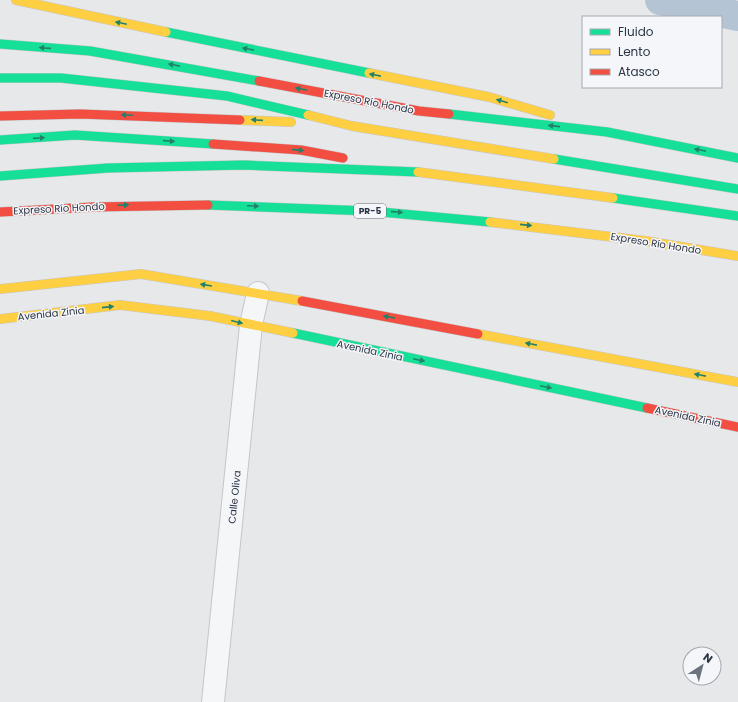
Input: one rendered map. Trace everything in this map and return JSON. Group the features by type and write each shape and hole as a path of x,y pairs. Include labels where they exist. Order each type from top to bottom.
{"main road":[{"path":"16,0 174,34 489,97 607,132"},
{"name":"Expreso Río Hondo","path":"0,44 90,51 154,61 419,111 607,132 738,158"},
{"path":"0,78 62,78 227,96 352,126 738,189"},
{"path":"0,116 88,114 228,118 352,126"},
{"path":"0,140 76,135 302,150 415,172 506,183 738,216"},
{"path":"0,176 108,168 244,165 415,172"},
{"name":"Expreso Río Hondo","path":"0,212 125,204 182,204 387,212 542,227 649,241 738,256"},
{"path":"0,288 141,274 258,293 738,382"},
{"name":"Avenida Zinia","path":"0,319 120,305 210,316 738,427"}],"street":[{"name":"Calle Oliva","path":"213,702 251,325 258,293"}],"waterway":[{"path":"660,0 738,16"}],"traffic: fast":[{"path":"166,32 369,73"},
{"path":"0,44 90,51 259,81"},
{"path":"0,78 61,78 227,96 308,115"},
{"path":"449,114 607,132 738,158"},
{"path":"0,140 75,135 213,144"},
{"path":"554,159 738,189"},
{"path":"0,176 108,168 244,165 418,172"},
{"path":"613,198 738,216"},
{"path":"208,205 370,211 490,222"},
{"path":"293,333 647,408"}],"traffic: slow":[{"path":"16,0 166,32"},
{"path":"369,73 489,97 550,115"},
{"path":"308,115 352,126 554,159"},
{"path":"240,120 291,122"},
{"path":"418,172 613,198"},
{"path":"490,222 646,241 738,256"},
{"path":"0,289 141,274 302,301"},
{"path":"0,319 120,305 210,316 293,333"},
{"path":"478,334 738,382"}],"traffic: jam":[{"path":"259,81 419,111 449,114"},
{"path":"0,116 80,114 240,120"},
{"path":"213,144 301,150 343,158"},
{"path":"0,212 93,207 208,205"},
{"path":"302,301 478,334"},
{"path":"647,408 738,427"}]}
